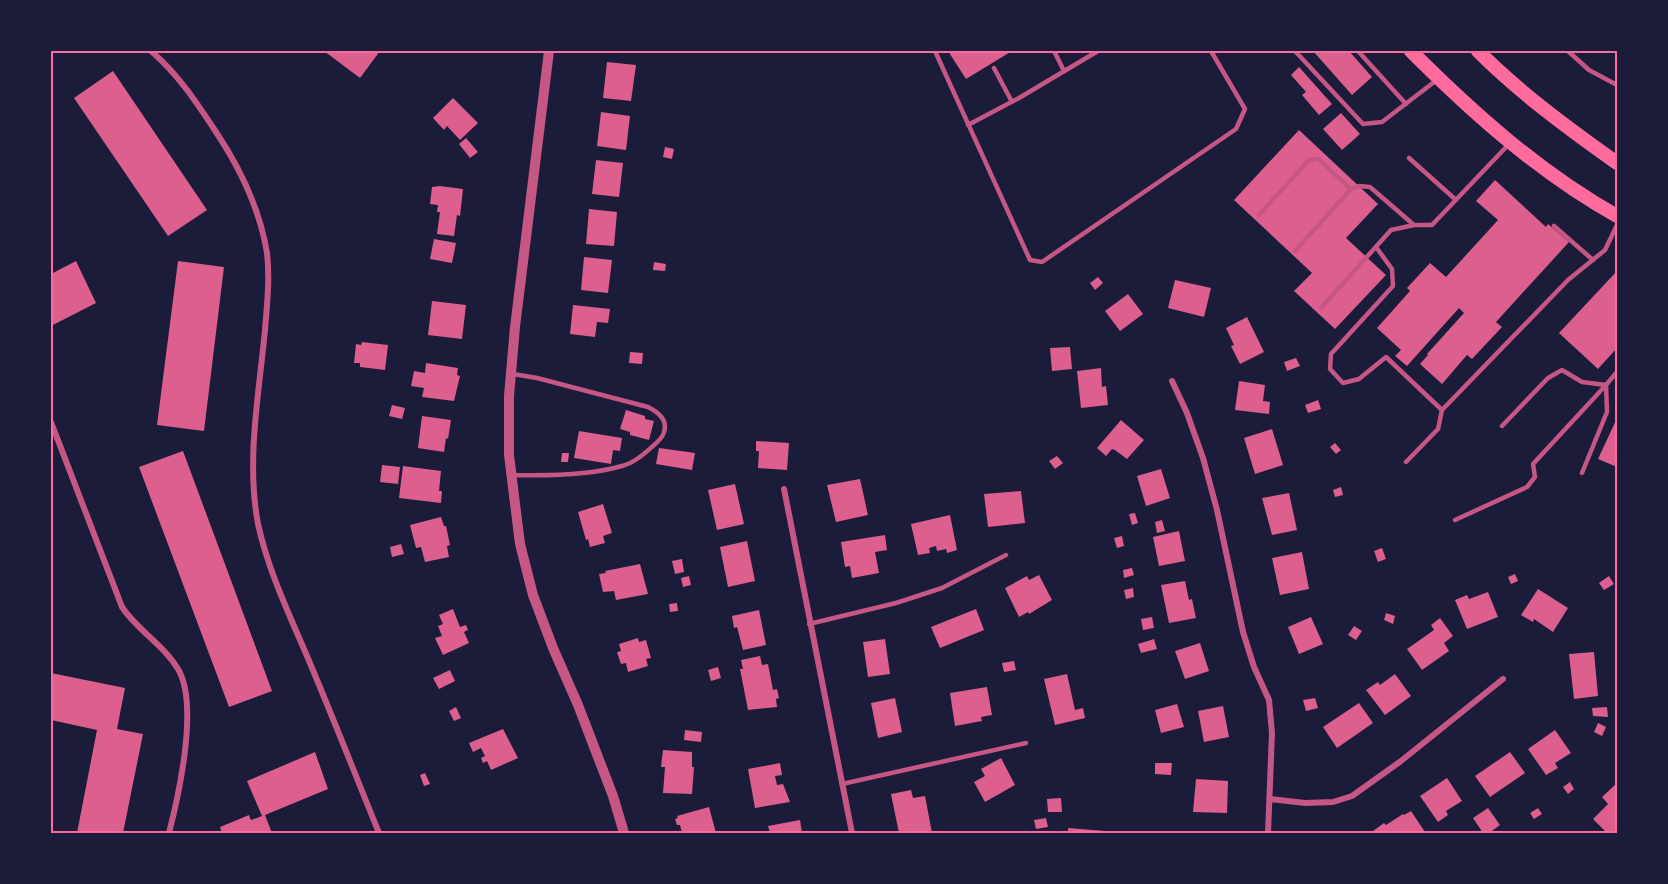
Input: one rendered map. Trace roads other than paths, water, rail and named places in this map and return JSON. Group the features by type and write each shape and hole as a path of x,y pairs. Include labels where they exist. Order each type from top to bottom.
{"main road":[{"path":"1411,51 1438,78 1550,174 1617,216"},
{"path":"1478,51 1583,139 1616,159"}],"street":[{"path":"151,51 164,62 186,88 224,145 249,191 259,222 267,253 268,289 255,414 254,473 258,523 277,585 379,833"},
{"path":"549,51 509,396 511,476 520,544 533,595 613,796 624,833"},
{"path":"1172,381 1187,413 1203,458 1217,510 1243,632 1254,667 1269,700 1272,733 1268,833"},
{"path":"51,422 122,607 129,617 164,651 178,669 186,687 187,718 182,768 169,833"},
{"path":"784,489 852,833"},
{"path":"1270,799 1305,803 1333,801 1352,796 1401,761 1503,679"}],"lane":[{"path":"935,51 1030,260 1042,262 1236,129 1245,109 1211,51"},
{"path":"1054,51 1064,71"},
{"path":"968,125 1098,51"},
{"path":"1295,51 1363,124 1382,122 1438,78"},
{"path":"1358,51 1406,104"},
{"path":"1568,51 1589,70 1617,85"},
{"path":"994,68 1012,102"},
{"path":"1321,308 1391,230 1414,225 1432,225 1511,142"},
{"path":"1409,158 1456,200"},
{"path":"1259,215 1309,160 1318,159 1351,189"},
{"path":"1295,251 1351,189 1359,186 1370,187 1414,225"},
{"path":"1406,462 1438,429 1442,410 1568,280 1605,250 1617,225"},
{"path":"1554,226 1593,260"},
{"path":"1376,247 1392,269 1393,286 1331,354 1330,369 1343,383 1359,379 1386,357 1442,410"},
{"path":"1502,426 1548,378 1562,370 1582,382 1606,385"},
{"path":"1455,520 1527,487 1535,477 1533,464 1617,372"},
{"path":"511,374 537,378 648,407 660,415 665,426 664,433 656,444 643,455 623,465 542,476 511,476"},
{"path":"1582,473 1607,412 1606,385"},
{"path":"809,624 896,603 942,588 1006,555"},
{"path":"842,784 1026,743"}]}
